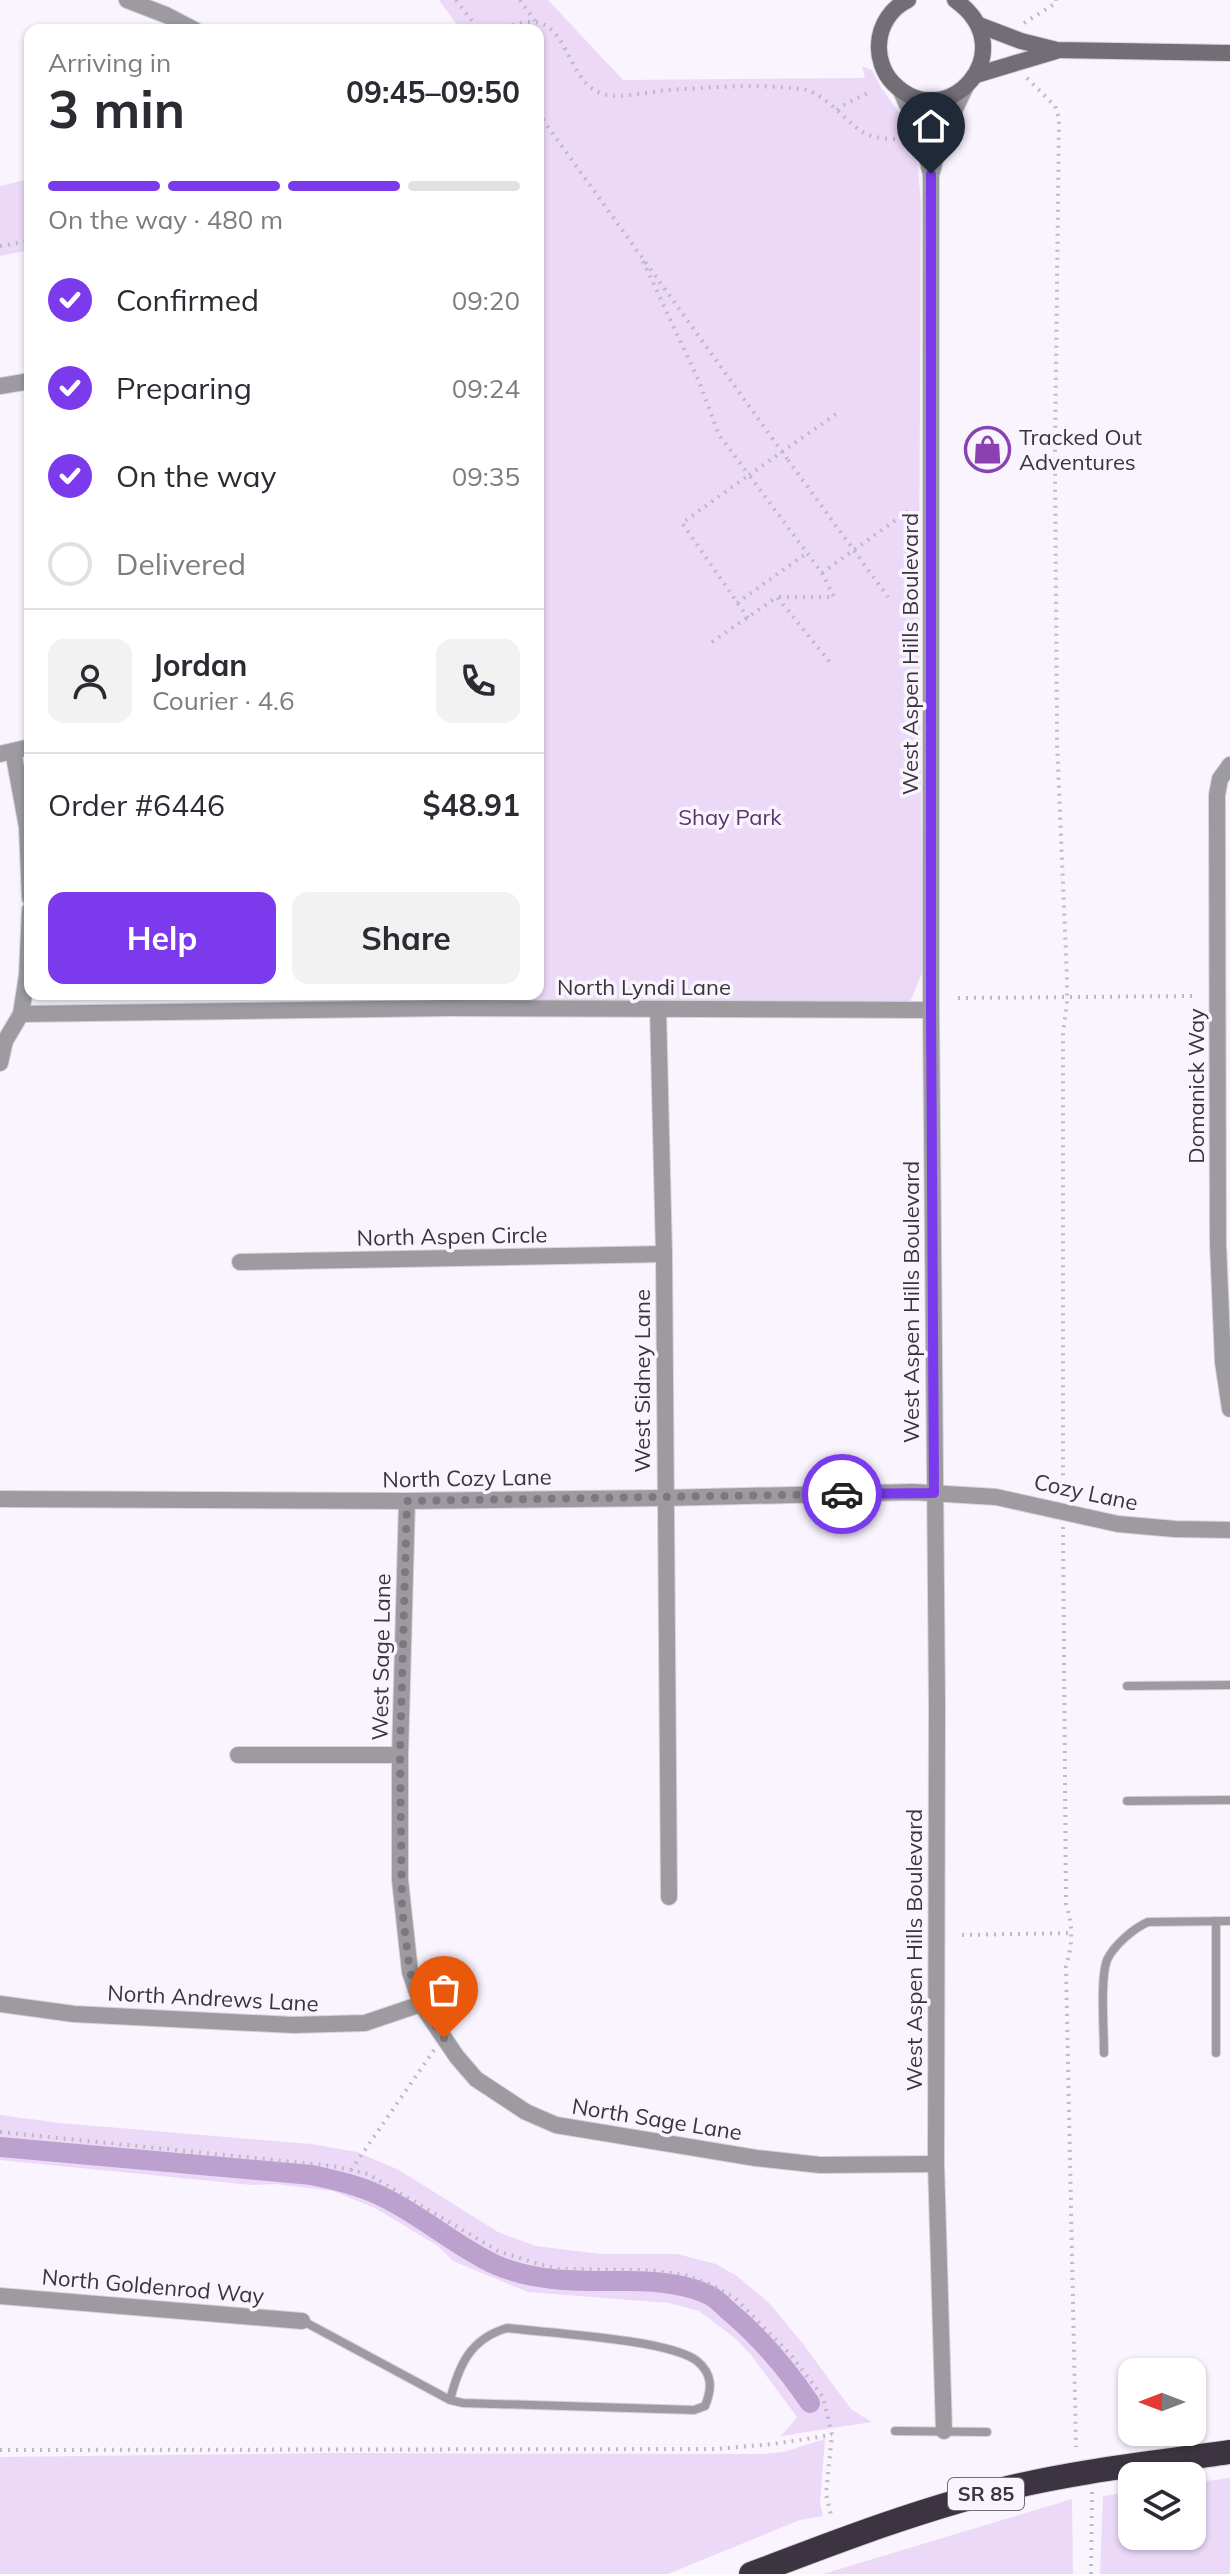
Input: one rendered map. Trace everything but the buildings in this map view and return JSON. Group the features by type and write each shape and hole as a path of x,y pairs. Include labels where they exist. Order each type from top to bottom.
{"highway":[{"name":"SR 85","path":"751,2574 911,2516 1002,2489 1230,2452"}],"street":[{"path":"127,0 183,24"},
{"path":"931,174 940,140 971,81 983,50 984,41 979,25 969,9 955,0"},
{"path":"905,1 892,11 884,23 878,50 889,80 901,91 916,98 933,100 950,96 971,81 1057,50"},
{"path":"979,25 1057,50 1230,53"},
{"path":"901,91 921,136 931,174"},
{"name":"West Aspen Hills Boulevard","path":"931,174 936,2164 944,2431"},
{"path":"0,386 24,382"},
{"path":"14,751 24,809"},
{"name":"Domanick Way","path":"1230,765 1220,779 1217,795 1224,989 1223,1362 1230,1409"},
{"path":"0,1063 5,1041 21,1014 24,994"},
{"name":"North Lyndi Lane","path":"21,1014 448,1008 931,1010"},
{"name":"West Sidney Lane","path":"658,1009 664,1254 669,1897"},
{"name":"North Aspen Circle","path":"240,1262 664,1254"},
{"name":"Cozy Lane","path":"934,1493 996,1497 1146,1527 1230,1530"},
{"name":"North Cozy Lane","path":"0,1499 407,1501 934,1493"},
{"name":"West Sage Lane","path":"407,1501 400,1880 404,1938 410,1972 421,2004"},
{"path":"238,1755 400,1755"},
{"name":"North Andrews Lane","path":"0,2004 74,2014 293,2025 365,2023 421,2004"},
{"name":"North Sage Lane","path":"421,2004 476,2079 526,2112 556,2125 756,2158 820,2165 936,2164"},
{"name":"North Goldenrod Way","path":"0,2296 302,2321"}],"lane":[{"path":"1127,1686 1230,1685"},
{"path":"1127,1801 1230,1800"},
{"path":"1216,1921 1216,2053"},
{"path":"1104,2053 1105,1968 1115,1949 1148,1922 1230,1921"},
{"path":"302,2321 450,2400 463,2403 694,2410 705,2406 710,2393 710,2378 699,2362 659,2346 507,2328 493,2332 476,2344 457,2371 450,2400"},
{"path":"895,2431 987,2432"}],"path":[{"path":"456,0 474,24"},
{"path":"520,0 541,24"},
{"path":"1022,25 1056,3 1056,0"},
{"path":"513,24 536,21"},
{"path":"544,25 556,32 577,73 596,92 617,95 714,88 807,89 863,133 902,139"},
{"path":"1027,78 1055,106 1059,118 1055,436 1057,743 1067,996 1063,1032 1063,1512 1066,1904 1072,1933 1066,1966 1076,2447"},
{"path":"837,110 844,103 871,91"},
{"path":"544,121 888,597"},
{"path":"0,246 24,242"},
{"path":"638,252 698,379 719,435 822,573 834,597 777,597 712,642"},
{"path":"748,618 682,523 836,414"},
{"path":"822,573 911,509"},
{"path":"737,603 807,553"},
{"path":"777,597 833,666"},
{"path":"958,998 1193,996"},
{"path":"962,1935 1072,1933"},
{"path":"351,2170 444,2038"},
{"path":"0,2132 48,2139 192,2150 351,2170 368,2174 498,2251 532,2262 559,2269 650,2270 685,2275 712,2285 735,2298 790,2354 823,2397 832,2435 826,2494 831,2515"},
{"path":"0,2450 715,2449 832,2435"},
{"path":"1091,2574 1092,2472"}],"green space":[{"name":"Shay Park","path":"439,0 548,0 623,80 865,78 862,66 872,70 908,124 916,149 921,204 919,583 923,971 906,1011 448,1008 448,1000 544,1000 544,24 457,24"},
{"path":"24,180 24,251 0,256 0,186"},
{"path":"0,2115 311,2144 357,2152 399,2170 498,2232 536,2246 601,2254 677,2254 716,2264 737,2276 769,2303 851,2409 872,2422 781,2436 797,2417 751,2355 735,2338 699,2311 669,2303 528,2292 453,2261 438,2246 375,2208 333,2191 0,2160"},
{"path":"825,2439 820,2503 823,2516 800,2520 668,2574 0,2574 0,2457 333,2453 761,2454 783,2452"},
{"path":"1230,2478 1230,2574 1100,2574 1103,2496 1118,2494 1118,2550 1206,2550 1206,2481"},
{"path":"1072,2499 1073,2574 823,2574"}],"waterway":[{"path":"0,2147 312,2175 378,2194 482,2258 512,2271 561,2280 671,2284 702,2292 714,2298 753,2333 783,2366 810,2403"}],"way so far":[{"path":"444,2038 421,2004 410,1972 400,1880 407,1501 842,1494"}],"place":[{"name":"Tracked Out Adventures","path":"988,450"}],"route":[{"path":"842,1494 934,1493 931,174"}]}
